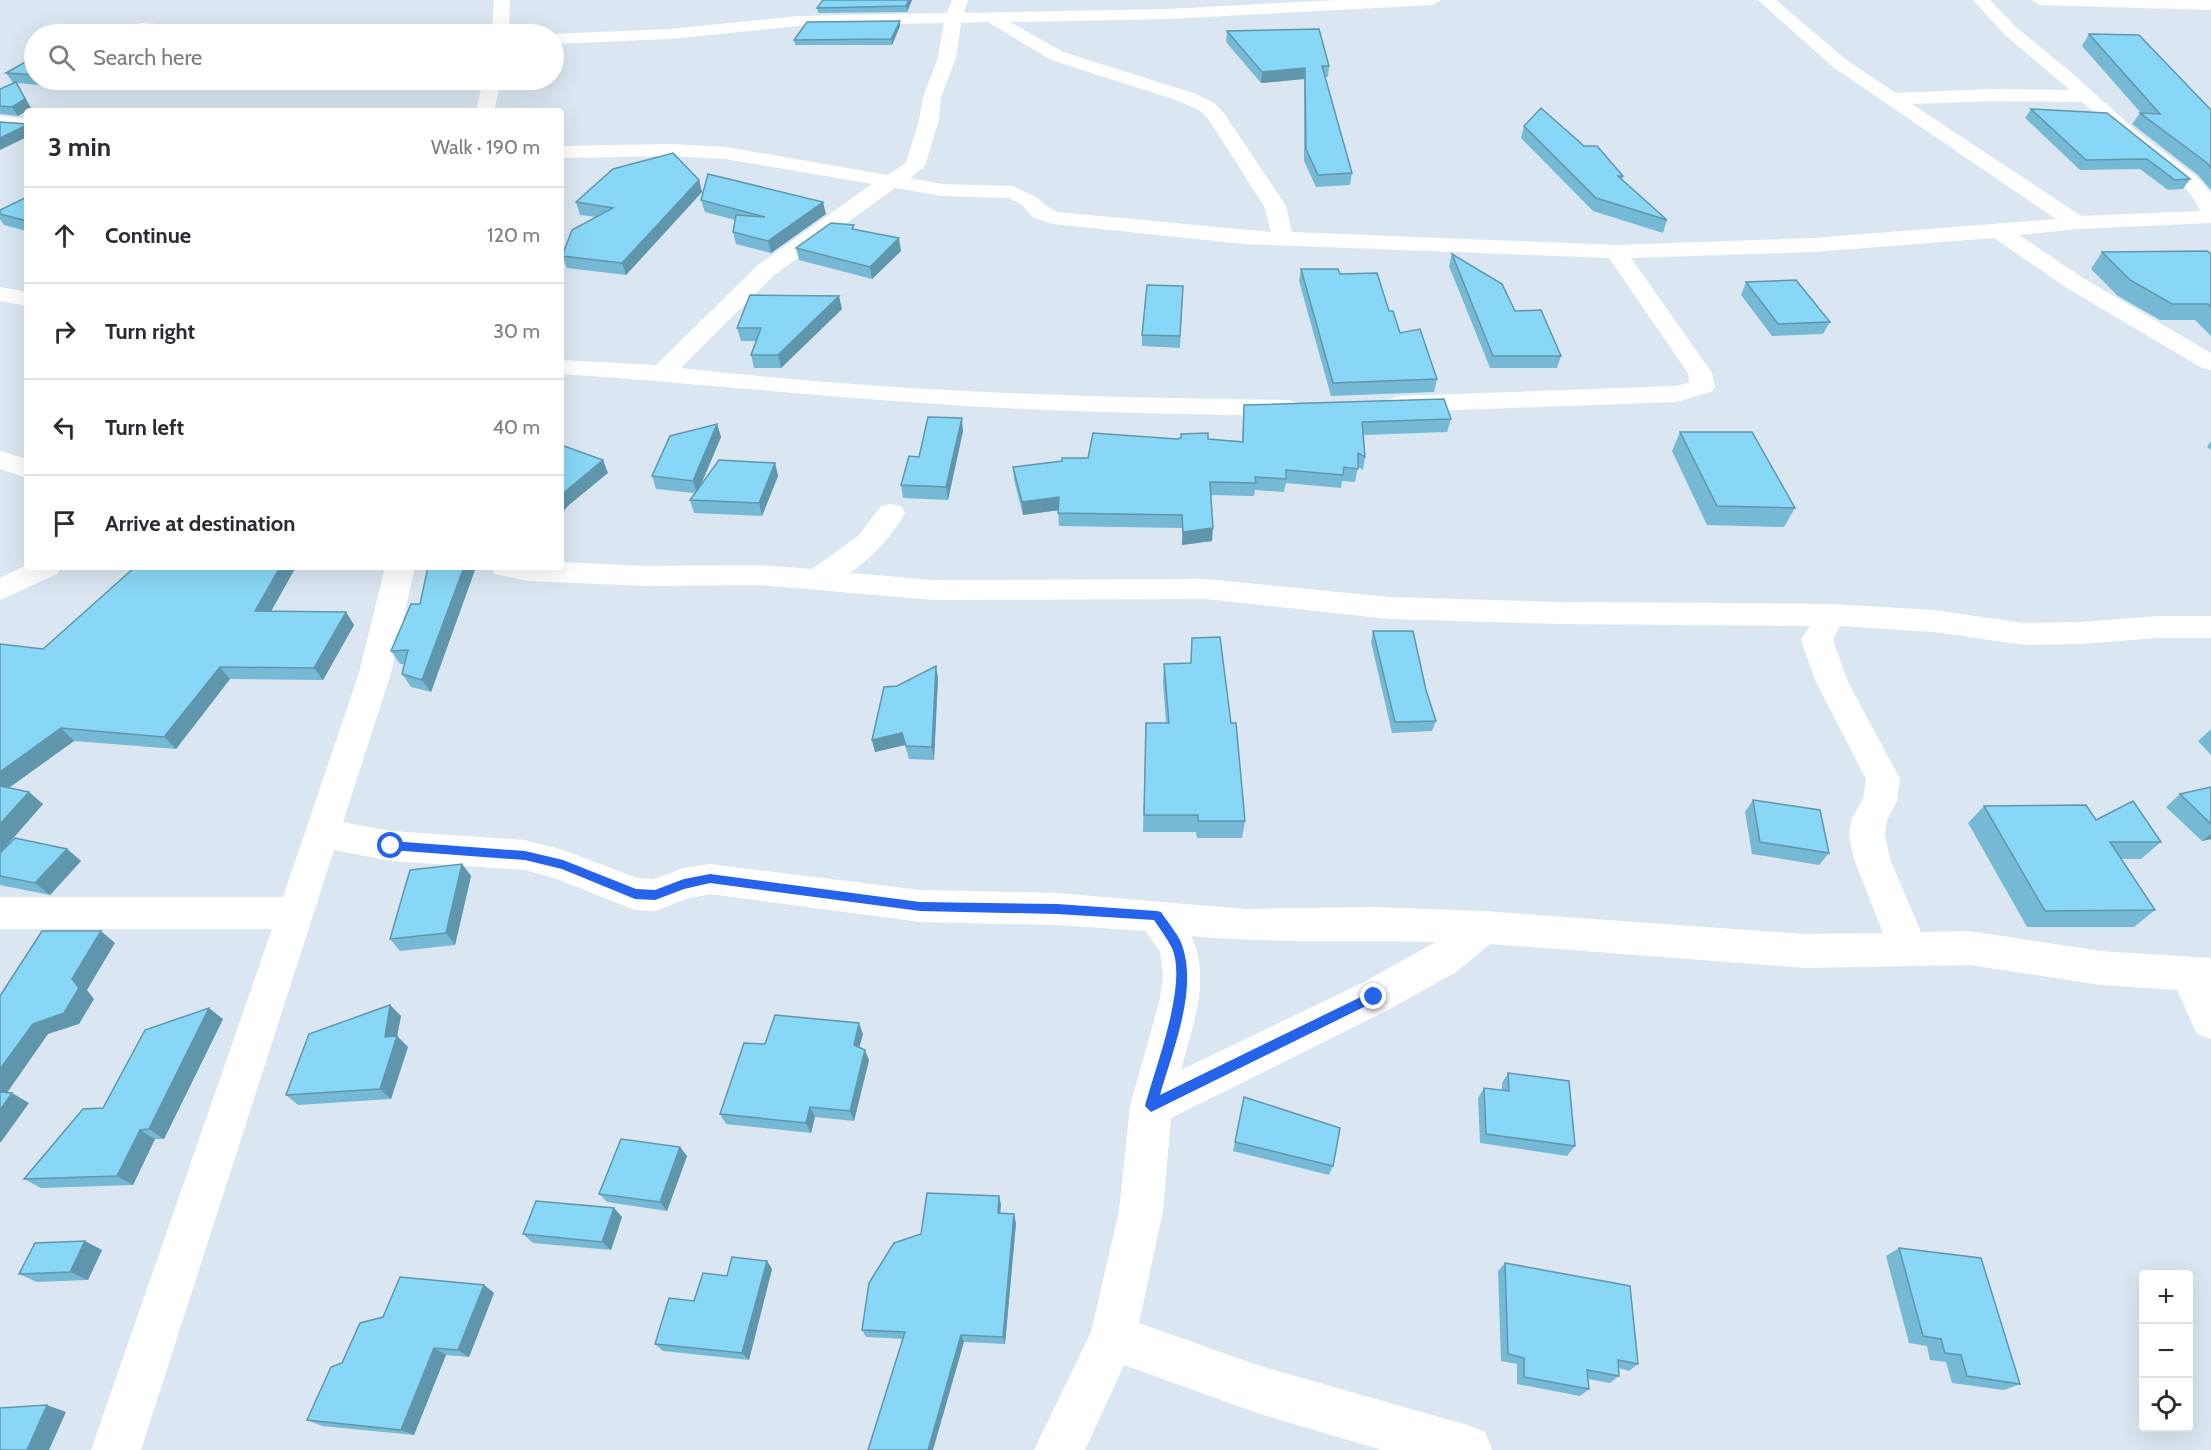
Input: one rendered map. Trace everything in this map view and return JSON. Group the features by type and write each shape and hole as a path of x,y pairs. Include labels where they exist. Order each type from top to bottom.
{"street":[{"path":"501,24 502,0"},
{"path":"662,373 766,270 915,166 929,120 932,97 947,58 953,20 960,0"},
{"path":"564,39 658,34 798,21 953,20 1191,13 1433,0"},
{"path":"1766,0 1839,63 2076,223"},
{"path":"1981,0 2000,22 2086,96 2108,118 2182,176 2208,202 2211,212"},
{"path":"2040,0 2211,5"},
{"path":"994,19 1035,45 1058,56 1186,97 1206,106 1216,116 1261,182 1275,206 1283,238"},
{"path":"486,108 490,90"},
{"path":"1892,99 1990,95 2086,96"},
{"path":"0,122 24,125"},
{"path":"564,152 670,150 725,153 942,190 1013,192 1029,201 1040,212 1053,218 1244,237 1616,252 1813,245 2076,223 2211,217"},
{"path":"1998,231 2075,283 2211,363"},
{"path":"1379,405 1676,394 1702,387 1700,373 1616,252"},
{"path":"0,294 24,298"},
{"path":"564,367 662,373 749,383 927,396 1137,406 1314,407"},
{"path":"0,459 24,467"},
{"path":"818,579 864,549 877,536 891,513"},
{"path":"0,590 41,570"},
{"path":"116,1450 182,1258 375,673 399,570"},
{"path":"522,570 646,576 759,575 818,579 870,586 944,590 1205,589 1389,608 1562,613 1831,615 1934,621 2024,634 2082,633 2158,627 2211,627"},
{"path":"1831,615 1817,640 1832,682 1883,779 1880,801 1869,818 1867,835 1872,859 1909,949"},
{"path":"321,833 391,846 525,855 563,865 635,894 655,895 684,884 710,879 920,906 1057,909 1245,925 1375,923 1483,927 1805,951 1969,948 2045,961 2200,975 2211,1021"},
{"path":"0,913 295,913"},
{"path":"1059,1450 1113,1337 1141,1211 1151,1106 1180,999 1182,975 1178,948 1157,916"},
{"path":"1151,1106 1374,997 1442,960 1483,927"},
{"path":"1113,1337 1260,1390 1467,1450"}],"building":[{"path":"823,0 909,0 906,6 817,8"},
{"path":"900,21 891,39 794,40 807,22"},
{"path":"1319,29 1329,66 1322,66 1352,173 1318,175 1306,149 1305,68 1262,72 1227,31"},
{"path":"2089,34 2139,35 2211,110 2211,168 2140,113 2160,114"},
{"path":"24,63 24,74 6,73"},
{"path":"16,82 25,99 12,107 0,106 0,89"},
{"path":"1541,108 1584,146 1597,146 1623,176 1618,176 1667,220 1596,198 1524,126"},
{"path":"2031,109 2107,113 2190,179 2175,180 2147,159 2086,160"},
{"path":"0,122 24,124 24,126 0,138"},
{"path":"673,153 699,180 622,263 564,256 572,230 613,208 576,202 613,169"},
{"path":"708,174 823,202 768,241 733,232 736,215 765,217 701,200"},
{"path":"24,198 24,220 0,214 0,210"},
{"path":"831,223 854,225 852,229 899,238 870,267 796,248"},
{"path":"2207,251 2211,254 2211,307 2208,304 2172,304 2130,280 2102,252"},
{"path":"1452,254 1502,284 1515,311 1541,310 1561,356 1493,356"},
{"path":"1301,269 1338,269 1340,274 1377,273 1389,311 1393,311 1400,333 1420,329 1437,379 1333,383"},
{"path":"1796,280 1830,322 1778,324 1746,282"},
{"path":"1147,285 1183,286 1180,336 1142,335"},
{"path":"750,295 839,296 778,355 751,355 761,328 737,328"},
{"path":"1444,399 1451,419 1362,422 1365,457 1358,453 1358,469 1344,467 1343,475 1286,470 1286,479 1255,477 1256,483 1210,482 1213,528 1183,532 1182,515 1058,513 1059,497 1022,502 1013,467 1062,461 1062,458 1088,458 1093,433 1177,439 1181,438 1181,434 1208,433 1208,439 1243,442 1244,405"},
{"path":"928,417 962,418 946,487 901,485 909,456 919,457"},
{"path":"717,424 693,481 652,476 670,436"},
{"path":"1680,432 1752,432 1795,508 1717,506"},
{"path":"564,446 603,460 564,492"},
{"path":"719,460 775,463 759,503 690,500"},
{"path":"132,570 278,570 255,611 346,612 314,668 220,667 164,737 61,728 0,772 0,644 43,649"},
{"path":"427,570 463,570 422,680 402,674 408,650 391,651 411,604 420,604"},
{"path":"1373,631 1413,631 1426,690 1436,721 1395,722"},
{"path":"1220,637 1231,723 1236,723 1245,821 1198,821 1198,815 1144,815 1146,723 1169,723 1164,664 1191,663 1192,638"},
{"path":"936,666 932,747 906,746 902,733 872,740 884,687 897,686"},
{"path":"0,786 29,792 0,824"},
{"path":"2211,787 2211,824 2180,794"},
{"path":"1753,800 1820,810 1829,853 1760,842"},
{"path":"2133,801 2161,842 2110,842 2155,910 2045,911 1984,806 2086,805 2096,820"},
{"path":"15,838 67,849 35,883 0,876 0,853"},
{"path":"462,864 446,933 390,939 410,870"},
{"path":"42,931 101,931 72,979 79,988 64,1013 33,1024 0,1069 0,996"},
{"path":"390,1005 385,1037 397,1036 380,1089 286,1095 309,1034"},
{"path":"209,1008 149,1129 140,1130 117,1176 24,1179 83,1109 103,1108 145,1030"},
{"path":"775,1015 859,1023 854,1045 865,1050 850,1111 810,1107 806,1123 720,1114 744,1043 765,1044"},
{"path":"1508,1073 1569,1081 1575,1146 1486,1134 1484,1088 1509,1091"},
{"path":"0,1092 12,1093 0,1110"},
{"path":"1244,1097 1340,1128 1333,1166 1235,1142"},
{"path":"621,1139 680,1147 660,1202 599,1194"},
{"path":"927,1193 999,1196 998,1213 1014,1214 1003,1337 961,1335 928,1450 868,1450 905,1332 862,1330 869,1283 894,1243 921,1234"},
{"path":"536,1201 614,1208 602,1242 523,1234"},
{"path":"85,1241 70,1272 19,1274 35,1243"},
{"path":"1899,1248 1981,1258 2020,1384 1967,1376 1961,1355 1945,1353 1941,1339 1923,1336"},
{"path":"732,1257 767,1261 742,1353 655,1344 669,1298 694,1301 703,1273 727,1276"},
{"path":"1505,1263 1630,1286 1638,1364 1618,1360 1619,1376 1587,1370 1589,1389 1524,1377 1524,1358 1508,1354"},
{"path":"400,1277 484,1285 458,1350 434,1348 401,1430 307,1420 331,1367 342,1363 360,1323 383,1317"},
{"path":"47,1405 27,1450 0,1450 0,1408"}],"route":[{"path":"391,846 525,855 563,865 635,894 655,895 684,884 710,879 811,890 920,906 1057,909 1157,916 1178,948 1182,975 1180,999 1151,1106 1374,997"}]}
